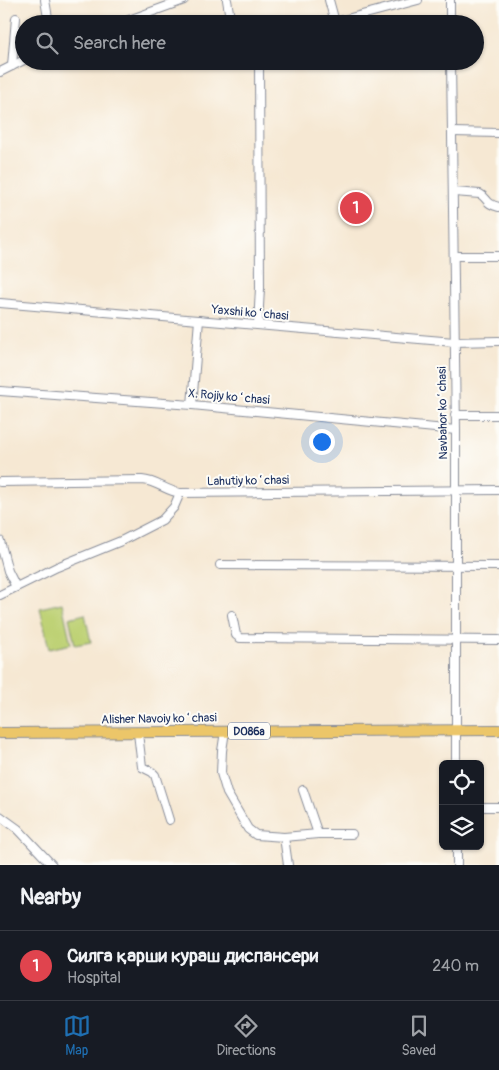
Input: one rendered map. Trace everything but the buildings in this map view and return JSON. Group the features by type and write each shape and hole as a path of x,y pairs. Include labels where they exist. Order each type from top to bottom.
{"main road":[{"name":"Alisher Navoiy koʻchasi","path":"0,732 138,733 499,730"}],"street":[{"path":"45,0 48,15"},
{"path":"143,15 184,0"},
{"path":"227,0 230,15"},
{"path":"329,0 331,15"},
{"path":"362,15 418,0"},
{"path":"450,0 450,15"},
{"path":"12,66 15,30"},
{"path":"0,72 15,64"},
{"path":"258,325 259,70"},
{"name":"Navbahor koʻchasi","path":"451,70 456,430 456,760"},
{"path":"452,132 499,133"},
{"path":"454,192 480,194 483,195 486,202 499,207"},
{"path":"454,256 499,256"},
{"name":"Yaxshi koʻchasi","path":"0,304 454,342 499,341"},
{"path":"192,405 200,320"},
{"name":"X. Rojiy koʻchasi","path":"0,391 192,405 456,430"},
{"path":"455,415 499,415"},
{"name":"Lahutiy koʻchasi","path":"0,482 142,480 153,482 170,492 180,493 499,490"},
{"path":"0,595 162,520 174,507 180,493"},
{"path":"0,541 3,558 16,587"},
{"path":"220,565 499,566"},
{"path":"232,615 236,635 240,638 499,640"},
{"path":"225,731 221,773 227,793 248,829 256,836 352,834"},
{"path":"138,733 142,768 155,775 170,820"},
{"path":"303,790 318,834"},
{"path":"484,806 499,807"},
{"path":"0,816 18,829 52,865"},
{"path":"284,836 288,865"},
{"path":"457,850 457,865"}],"green space":[{"path":"62,603 71,644 49,649 40,608"},
{"path":"85,614 91,642 75,645 69,618"}],"place":[{"name":"Силга қарши кураш диспансери","path":"356,208"}]}
